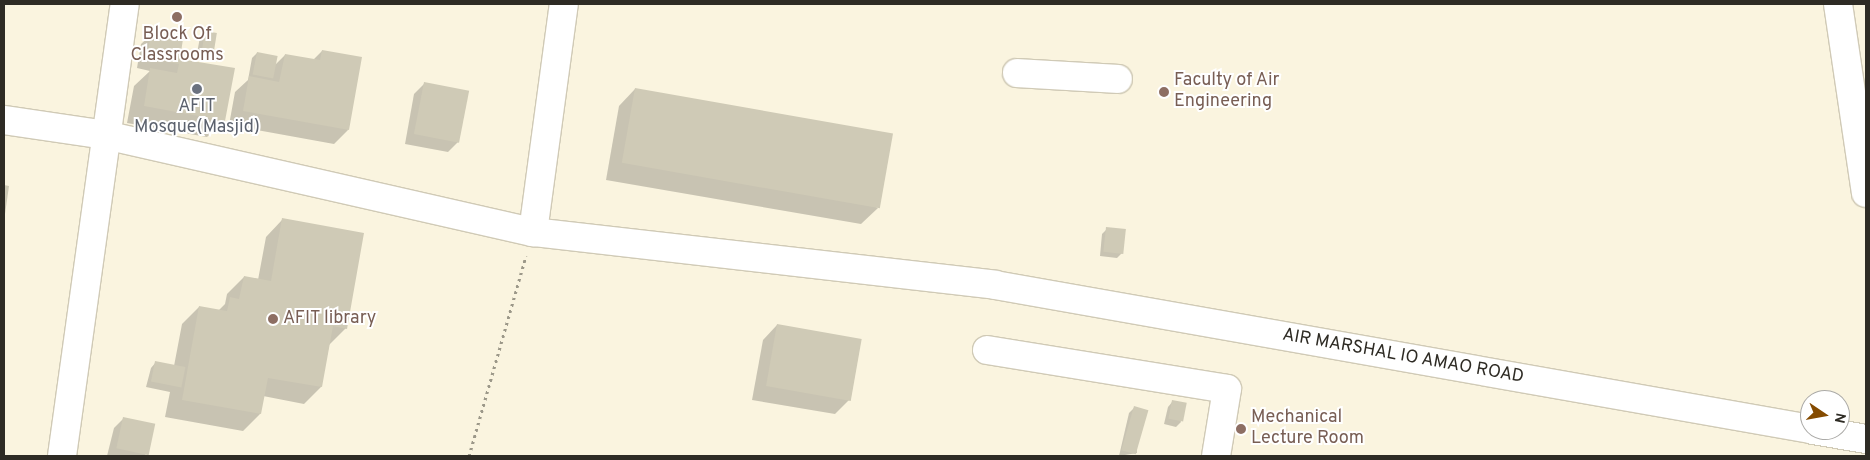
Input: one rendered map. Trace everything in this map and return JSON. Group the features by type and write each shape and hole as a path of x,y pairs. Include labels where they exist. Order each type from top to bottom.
{"street":[{"path":"62,456 105,135 125,4"},
{"path":"533,232 564,4"},
{"path":"1838,4 1866,193"},
{"path":"1016,73 1118,79"},
{"name":"AIR MARSHAL IO AMAO ROAD","path":"4,120 105,135 533,232 995,285 1800,428"},
{"path":"987,350 1227,389 1216,456"},
{"name":"AIR MARSHAL IO AMAO ROAD","path":"1850,437 1866,440"}],"path":[{"path":"469,456 533,232"}],"building":[{"path":"205,31 217,33 213,56 201,54"},
{"path":"151,33 183,39 180,59 235,68 225,121 144,106 150,68 177,73 179,64 147,58"},
{"path":"322,50 362,57 349,130 243,111 249,76 279,82 285,54 320,60"},
{"path":"257,52 278,56 273,79 253,75"},
{"path":"424,82 469,91 459,143 414,134"},
{"path":"635,88 893,133 880,208 622,163"},
{"path":"4,185 9,186 5,214 4,214"},
{"name":"AFIT library","path":"282,218 364,233 347,329 333,326 322,387 268,378 261,414 182,400 199,306 227,311 230,297 239,299 244,276 271,281"},
{"path":"1106,227 1126,229 1123,254 1103,252"},
{"path":"777,324 862,339 851,401 766,386"},
{"path":"155,361 185,367 181,388 151,382"},
{"path":"1172,400 1187,403 1183,422 1168,419"},
{"path":"1134,406 1148,410 1136,454 1121,450"},
{"path":"123,417 155,424 149,455 116,448"}],"place":[{"name":"Block Of Classrooms","path":"177,17"},
{"name":"AFIT Mosque(Masjid)","path":"197,89"},
{"name":"Faculty of Air Engineering","path":"1164,92"},
{"name":"AFIT library","path":"273,319"},
{"name":"Mechanical Lecture Room","path":"1241,429"}]}
